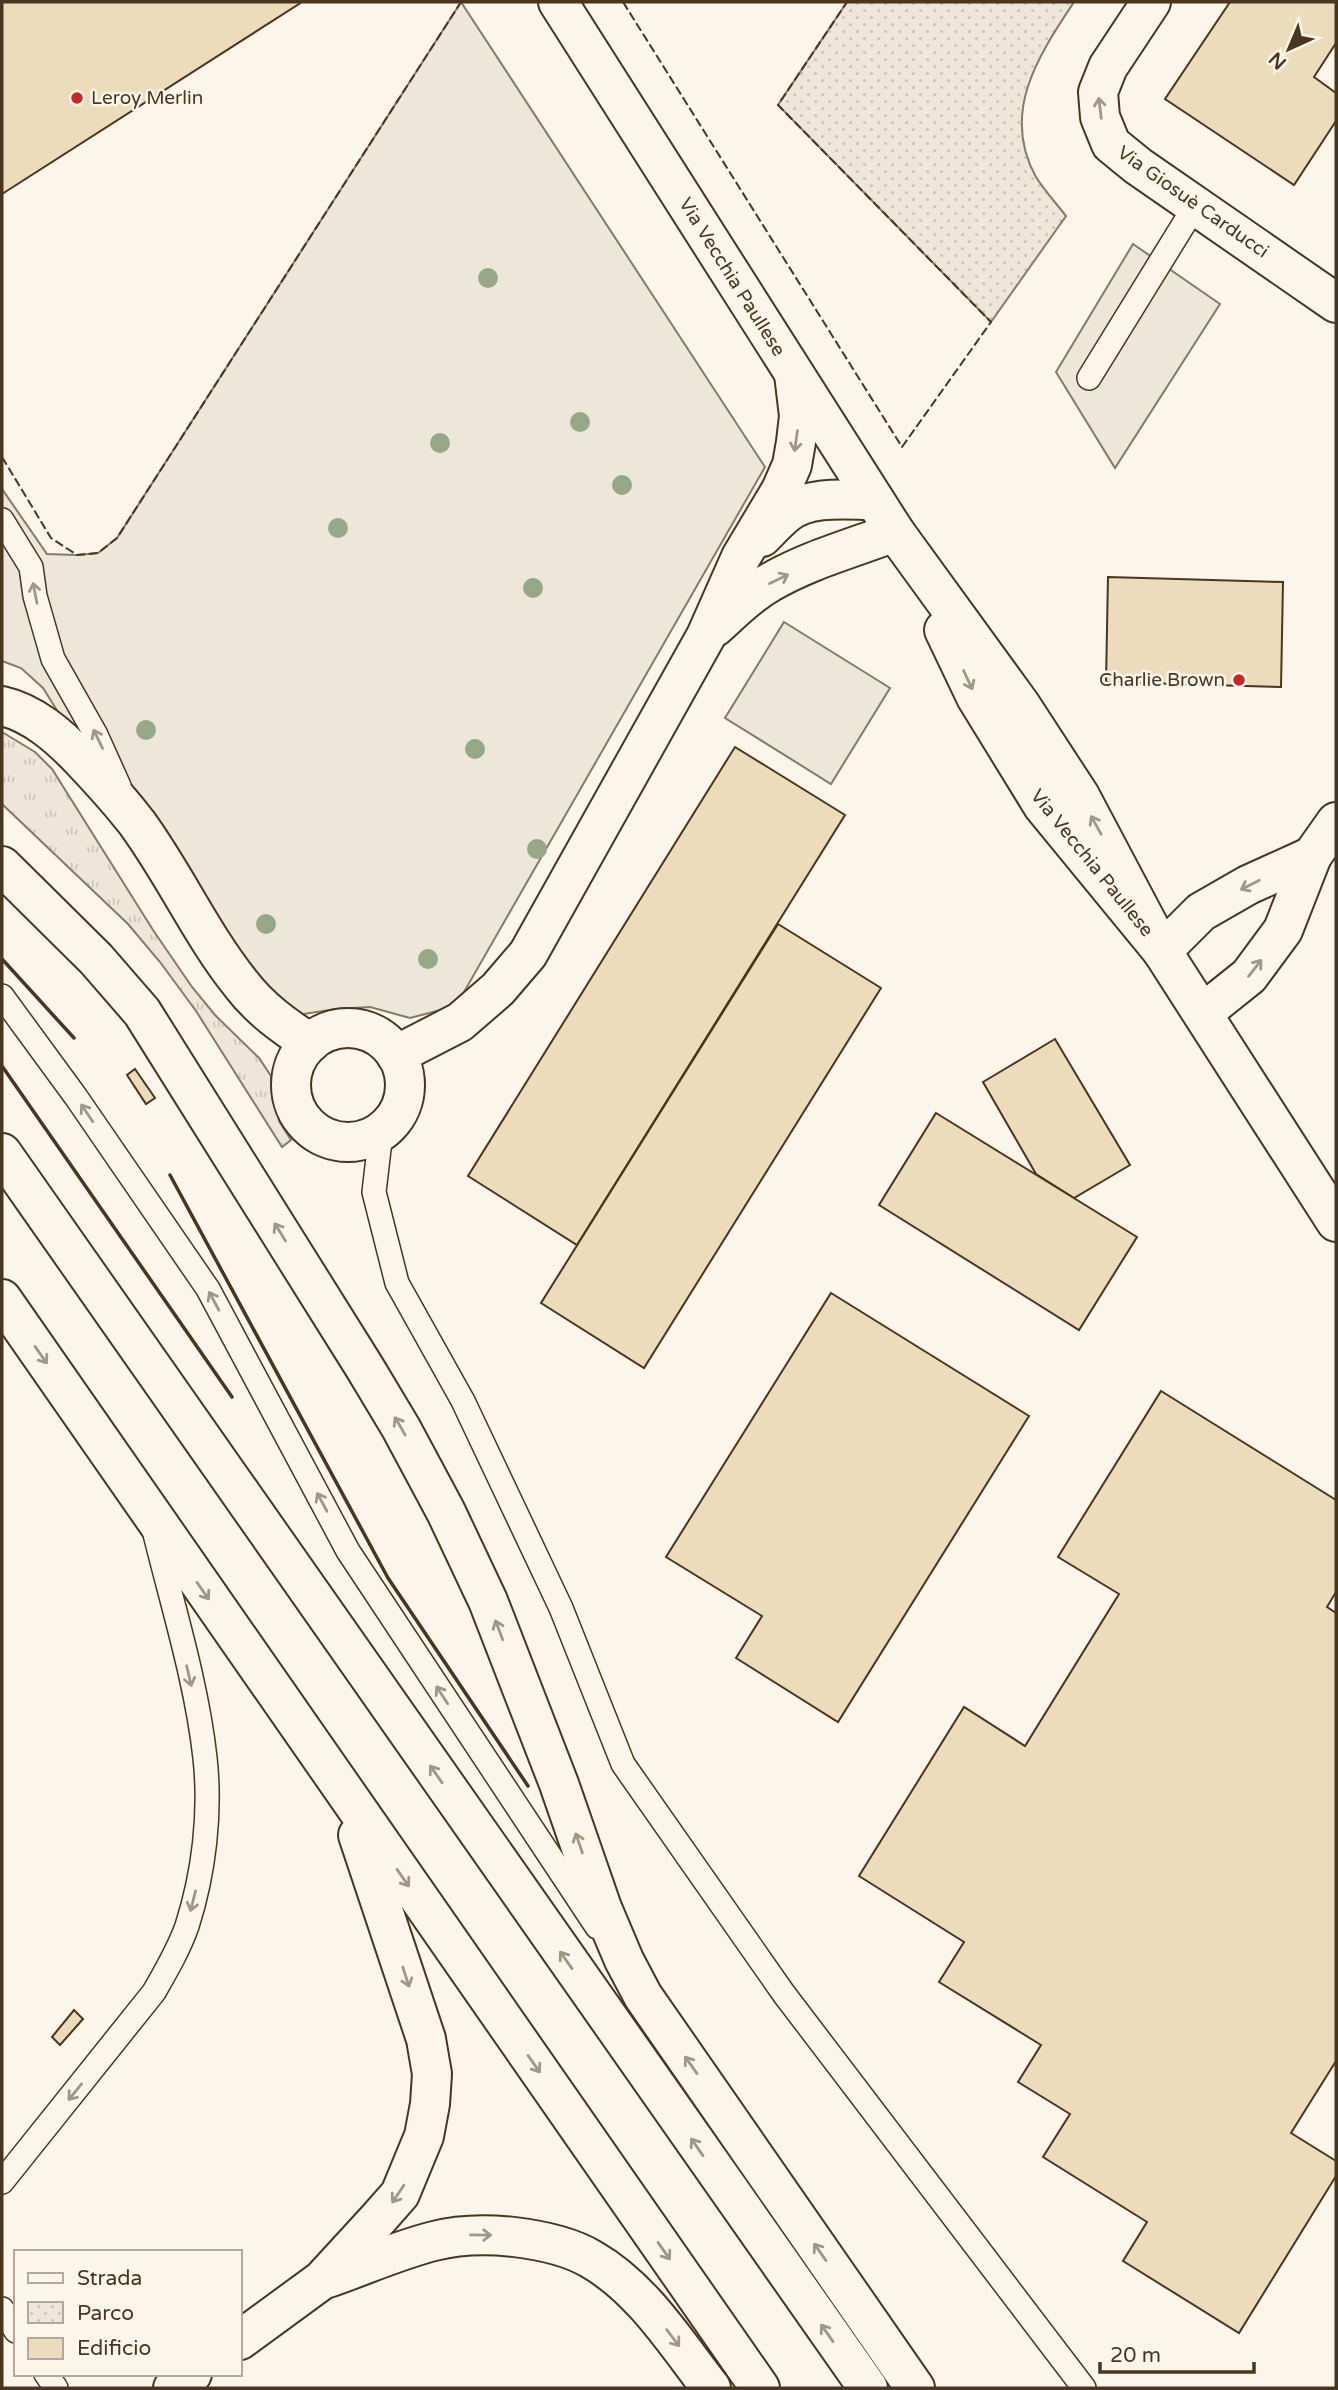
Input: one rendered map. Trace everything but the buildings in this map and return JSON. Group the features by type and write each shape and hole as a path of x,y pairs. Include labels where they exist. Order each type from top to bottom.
{"main road":[{"name":"Via Vecchia Paullese","path":"558,2 901,542 976,697 1043,806 1162,951 1204,1012 1336,1222"},
{"name":"Via Giosuè Carducci","path":"1151,2 1108,67 1098,92 1100,117 1111,144 1138,166 1336,303"},
{"path":"396,1055 460,1022 498,989 528,954 706,636 741,557 782,490 792,465 799,416 794,374"},
{"path":"741,557 788,512 802,505 816,501 874,500"},
{"path":"706,636 744,601 769,583 799,569 901,542"},
{"path":"2,706 32,718 62,740 94,772 137,824 210,942 242,986 272,1017 310,1043"},
{"path":"1204,1012 1249,976 1283,930 1312,856 1336,822"},
{"path":"1162,951 1201,912 1248,885 1312,856"},
{"path":"2,866 96,960 142,1012 401,1428 452,1523 488,1601 559,1784 602,1908 643,1996 915,2388"},
{"path":"345,1028 365,1031 383,1040 396,1055 404,1073 405,1090 397,1113 381,1132 364,1140 345,1143 326,1138 310,1128 298,1113 292,1095 292,1076 298,1058 310,1043 326,1032 345,1028"},
{"path":"2,1153 868,2388"},
{"path":"2,1299 760,2388"},
{"path":"242,2339 322,2280 400,2194 424,2136 432,2074 426,2039 346,1796"},
{"path":"322,2280 433,2241 466,2235 528,2239 560,2246 591,2259 621,2281 666,2329 710,2388"},
{"path":"173,2388 189,2376"}],"lane":[{"path":"1089,378 1195,206"},
{"path":"2,520 31,567 35,596 53,659 96,735 137,824"},
{"path":"2,996 76,1097 208,1289 348,1551 643,1996"},
{"path":"381,1132 374,1192 397,1283 463,1401 561,1608 623,1764 784,1994 1084,2388"},
{"path":"2,2182 154,1993 187,1927 195,1894 205,1832 205,1758 192,1687 150,1514"},
{"path":"2,2309 14,2328"}],"green space":[{"path":"847,2 1074,2 1048,43 1028,85 1022,130 1026,153 1036,177 1066,216 991,322 778,105"},
{"path":"2,732 35,752 52,769 192,987 215,1015 259,1058 271,1076 279,1121 291,1140 282,1147 196,1011 160,962 128,924 2,804"}],"shaded area":[{"path":"461,2 765,467 456,1006 410,1018 370,1007 336,1009 252,1022 43,688 21,668 2,661 2,489 47,554 98,553 117,538"},
{"path":"1133,244 1220,304 1115,468 1056,372"},
{"path":"784,622 890,688 831,784 725,718"}],"fence":[{"path":"2,457 51,538 77,555 98,553 117,538 461,2"},
{"path":"623,2 902,447 991,322 778,105 847,2"}],"wall":[{"path":"2,959 74,1038"},
{"path":"2,1066 232,1397"},
{"path":"170,1175 388,1578 528,1786"}],"place":[{"name":"Leroy Merlin","path":"77,98"},
{"name":"Charlie Brown","path":"1239,680"}]}
